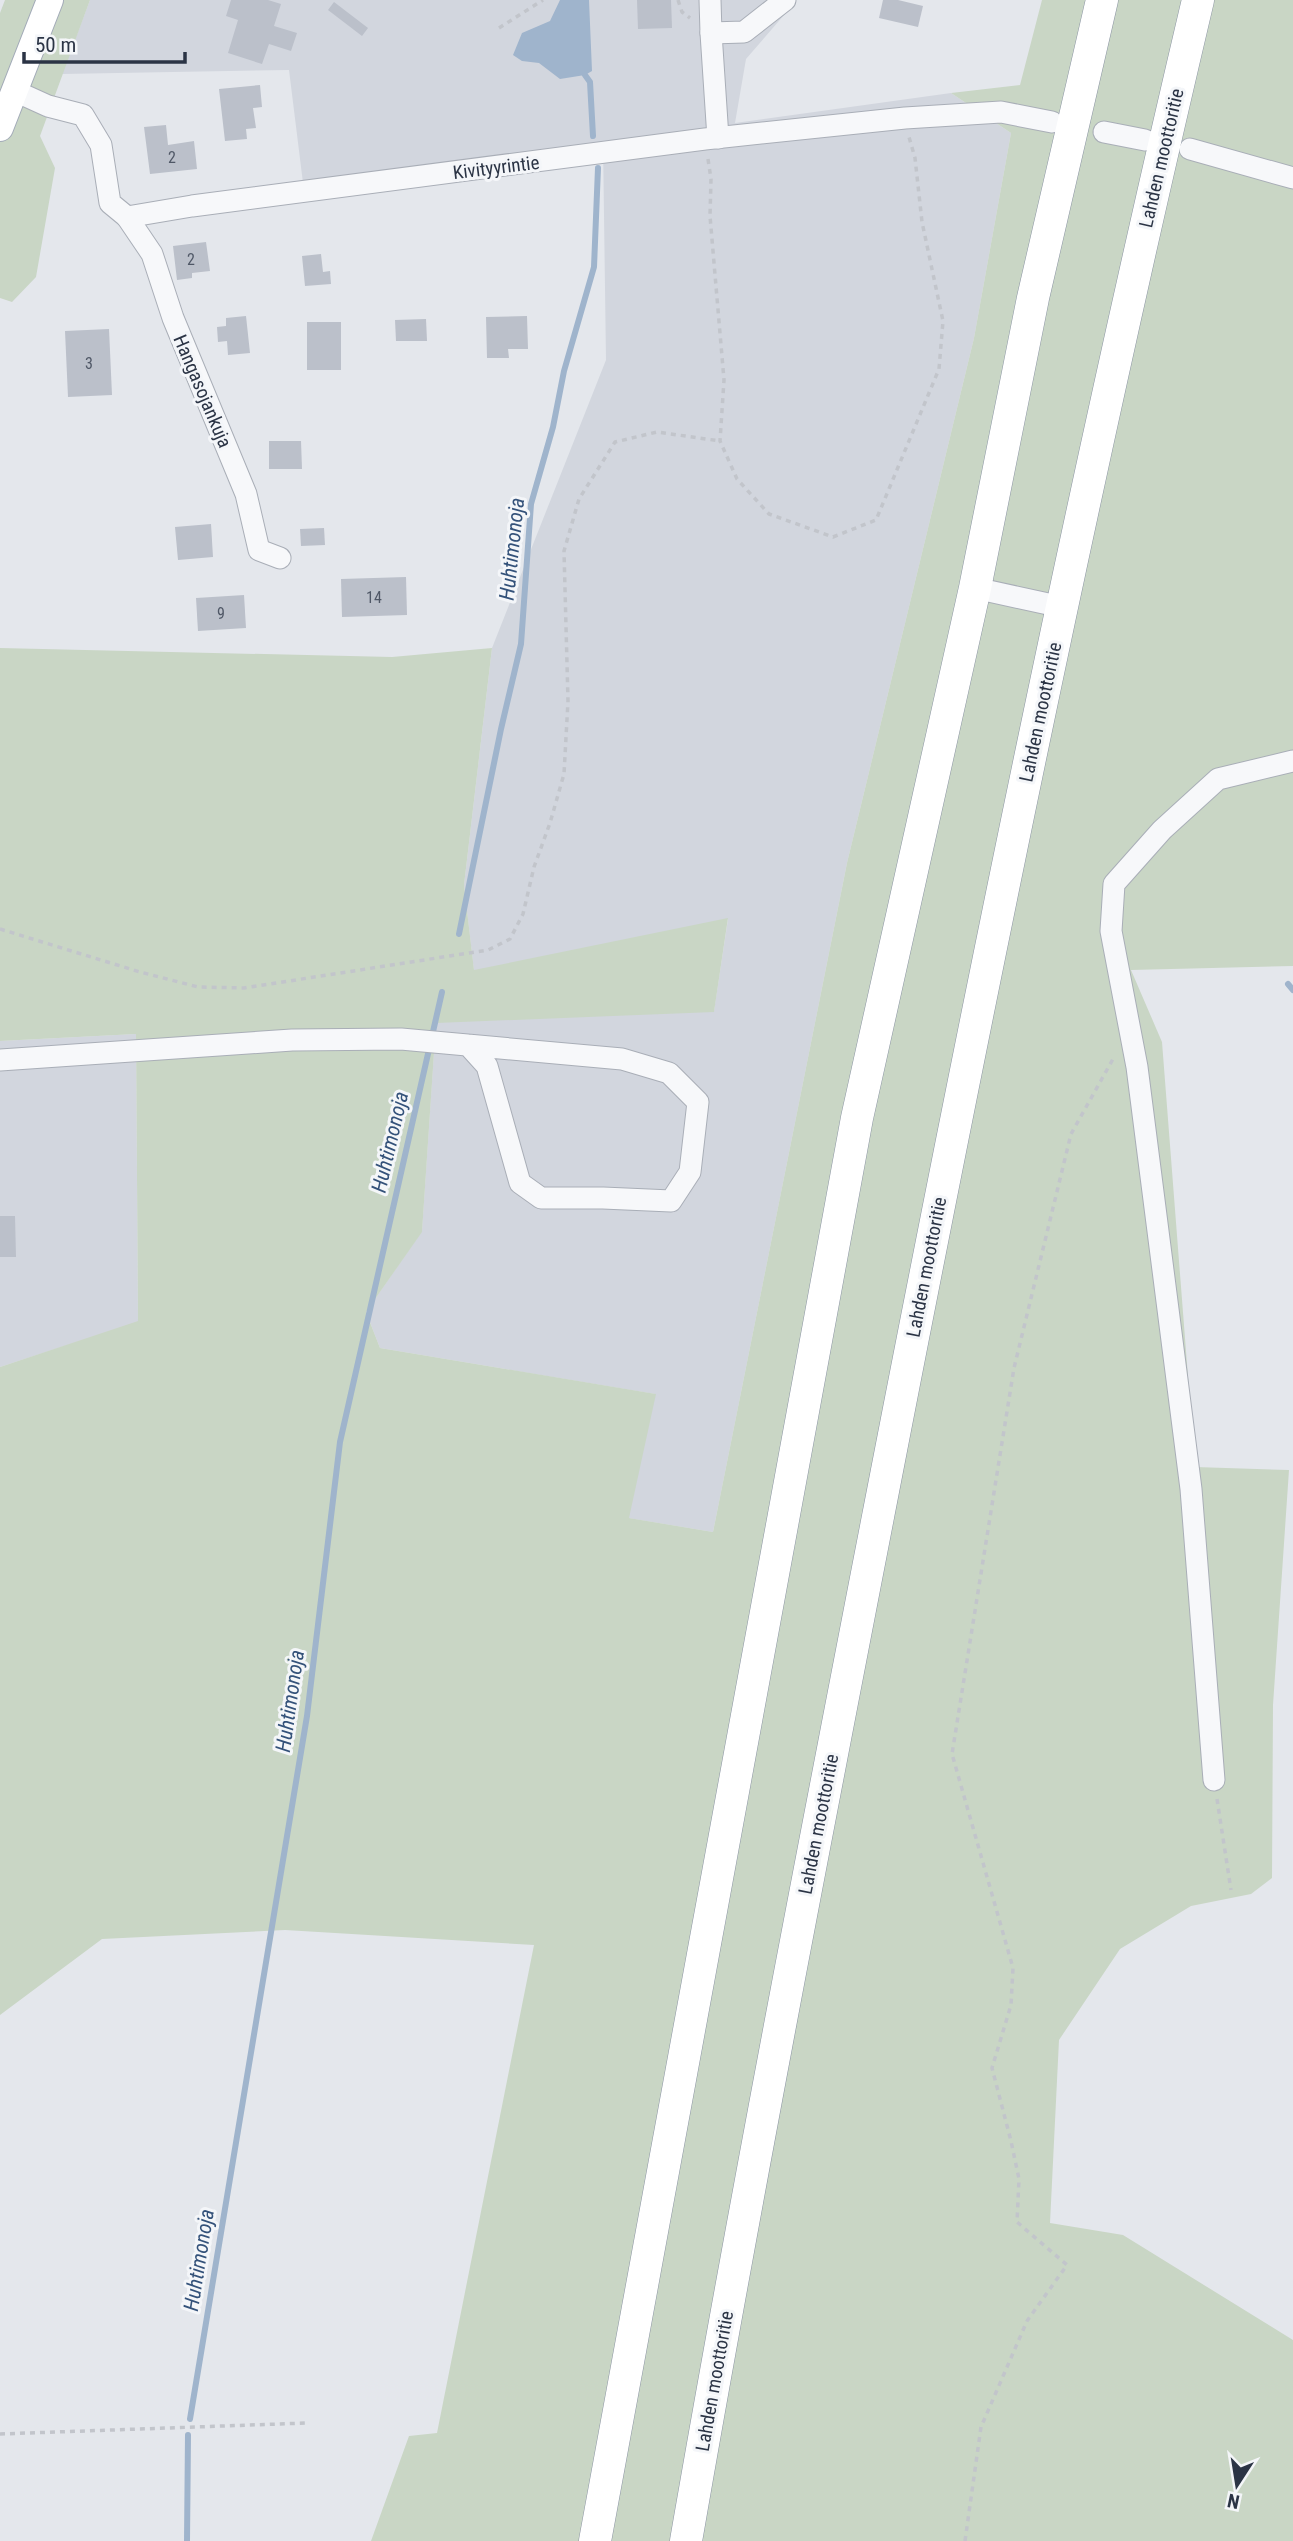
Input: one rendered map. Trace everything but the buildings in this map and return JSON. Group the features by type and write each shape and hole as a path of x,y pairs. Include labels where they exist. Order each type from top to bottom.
{"highway":[{"path":"595,2541 857,1118 975,588 1033,298 1102,0"},
{"name":"Lahden moottoritie","path":"686,2541 733,2269 951,1142 1145,223 1198,0"}],"main road":[{"path":"0,128 50,0"}],"street":[{"path":"710,0 711,139"},
{"path":"711,33 744,32 785,0"},
{"path":"15,91 48,106 83,115 101,145 110,203 127,217"},
{"name":"Kivityyrintie","path":"127,217 711,139 905,118 1001,112 1052,122"},
{"path":"1104,132 1145,141"},
{"path":"1190,149 1293,178"},
{"name":"Hangasojankuja","path":"127,217 152,254 173,318 246,494 259,550 280,558"},
{"path":"975,588 1062,607"},
{"path":"1214,1780 1191,1489 1139,1081 1111,932 1114,884 1162,830 1218,779 1293,761"},
{"path":"0,1060 292,1040 417,1040 622,1059 669,1073 698,1102 690,1172 671,1201 541,1198 520,1184 487,1066 468,1045"}],"path":[{"path":"499,28 543,0"},
{"path":"711,139 710,216 723,380 720,440 737,479 769,514 833,537 876,520 939,369 943,321 922,222 915,158 905,118"},
{"path":"0,929 198,987 244,988 488,950 510,939 523,914 534,867 564,774 568,701 564,551 579,499 615,442 657,432 720,440"},
{"path":"965,2541 981,2427 1027,2320 1066,2265 1017,2222 1019,2179 992,2068 1011,2005 1013,1968 952,1754 1014,1368 1071,1134 1130,1030"},
{"path":"1214,1780 1231,1890"},
{"path":"0,2434 307,2423"}],"shaded area":[{"path":"90,0 792,0 791,7 746,59 735,123 951,93 1011,133 974,338 847,863 713,1532 628,1518 655,1394 380,1348 366,1312 422,1231 436,1022 714,1011 728,919 474,971 464,885 492,648 606,360 603,142 303,183 289,70 62,74"},
{"path":"136,1034 138,1322 0,1367 0,1041"}],"green space":[{"path":"5,0 90,0 40,136 55,168 36,277 12,302 0,298 0,13"},
{"path":"1042,0 1293,0 1293,966 1131,970 1162,1042 1195,1467 1289,1470 1273,1705 1272,1878 1251,1894 1191,1906 1120,1949 1059,2040 1050,2223 1123,2235 1293,2340 1293,2541 371,2541 409,2436 437,2433 534,1945 285,1930 102,1939 0,2015 0,1367 138,1321 136,1034 0,1041 0,648 392,657 492,648 464,885 474,970 728,918 714,1012 436,1023 422,1232 366,1312 380,1348 656,1394 629,1518 713,1532 847,863 974,338 1011,133 951,93 1020,85"}],"water":[{"path":"560,0 589,0 592,71 585,75 560,79 539,63 522,61 513,55 522,33 550,21"}],"waterway":[{"name":"Huhtimonoja","path":"585,75 590,82 593,136"},
{"name":"Huhtimonoja","path":"459,934 521,644 531,504 553,427 564,371 594,267 598,168"},
{"path":"1288,984 1293,990"},
{"name":"Huhtimonoja","path":"190,2419 307,1716 340,1442 442,992"},
{"name":"Huhtimonoja","path":"187,2541 188,2435"}]}
